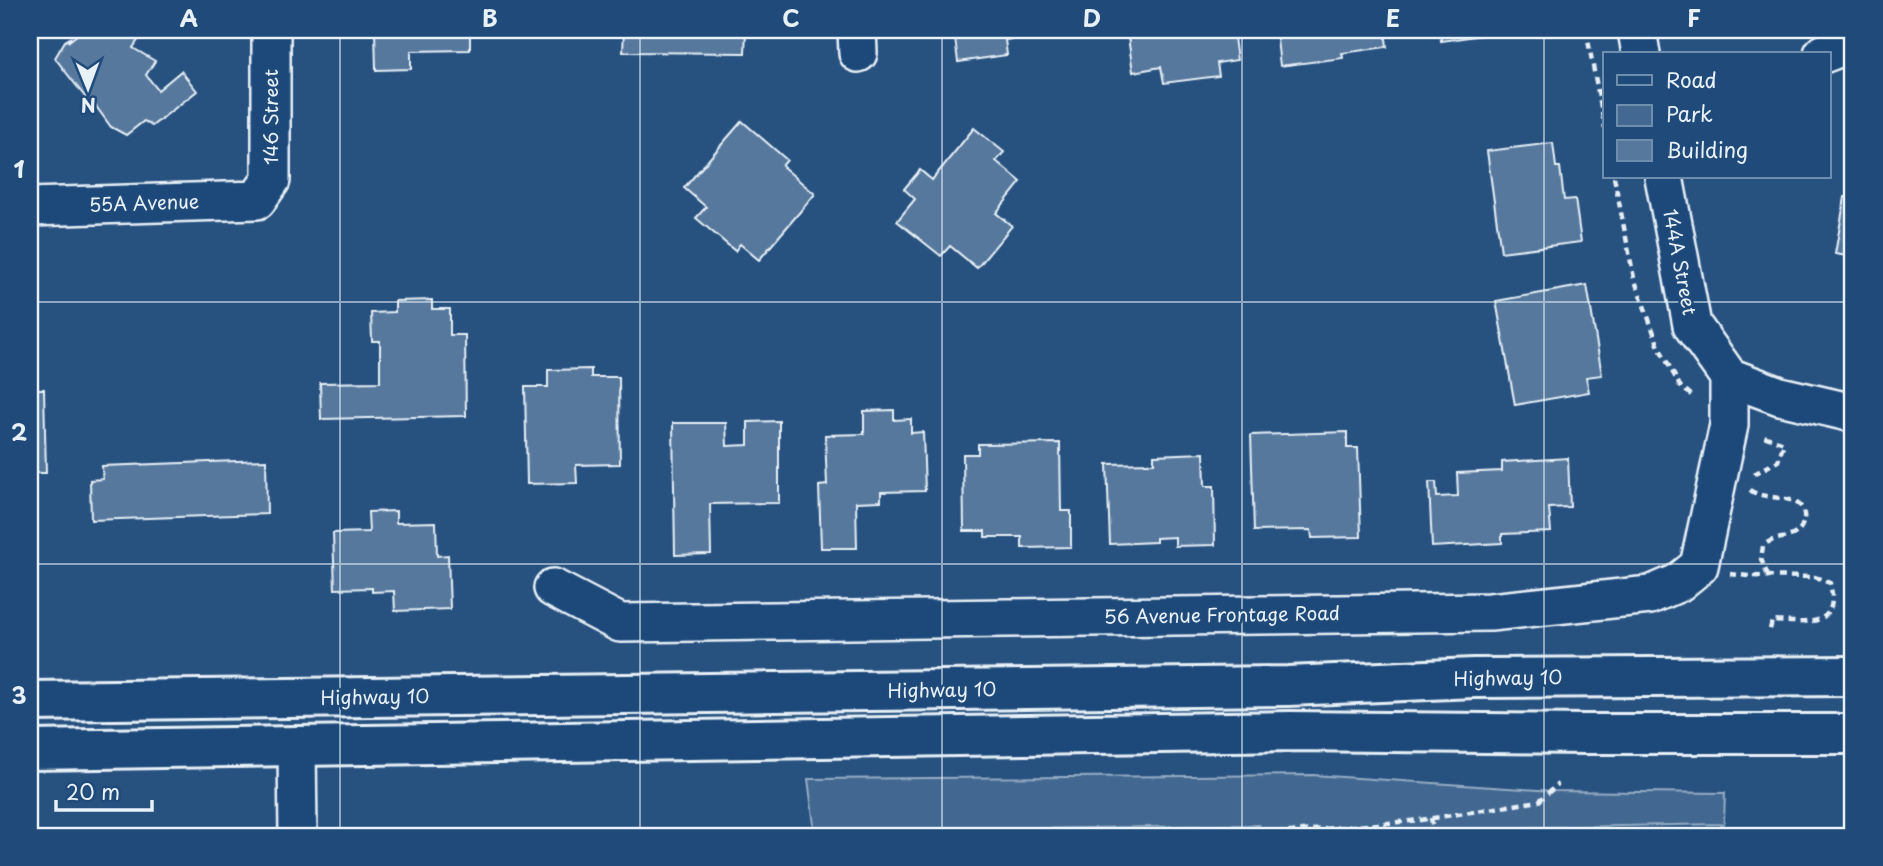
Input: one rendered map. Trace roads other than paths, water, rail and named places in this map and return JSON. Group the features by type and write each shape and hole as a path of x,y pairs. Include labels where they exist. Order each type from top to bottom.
{"highway":[{"name":"Highway 10","path":"30,701 1288,686 1474,678 1853,676"},
{"path":"30,750 1290,731 1853,734"}],"street":[{"name":"146 Street","path":"257,200 271,180 271,30"},
{"path":"1637,30 1641,52"},
{"path":"1828,52 1836,49 1853,32"},
{"name":"144A Street","path":"1664,178 1692,326 1729,377"},
{"name":"55A Avenue","path":"30,207 257,200"},
{"path":"1729,377 1780,396 1853,413"},
{"name":"56 Avenue Frontage Road","path":"553,588 620,623 1490,612 1650,594 1678,583 1699,566 1729,425 1729,377"},
{"path":"297,746 298,836"}]}
